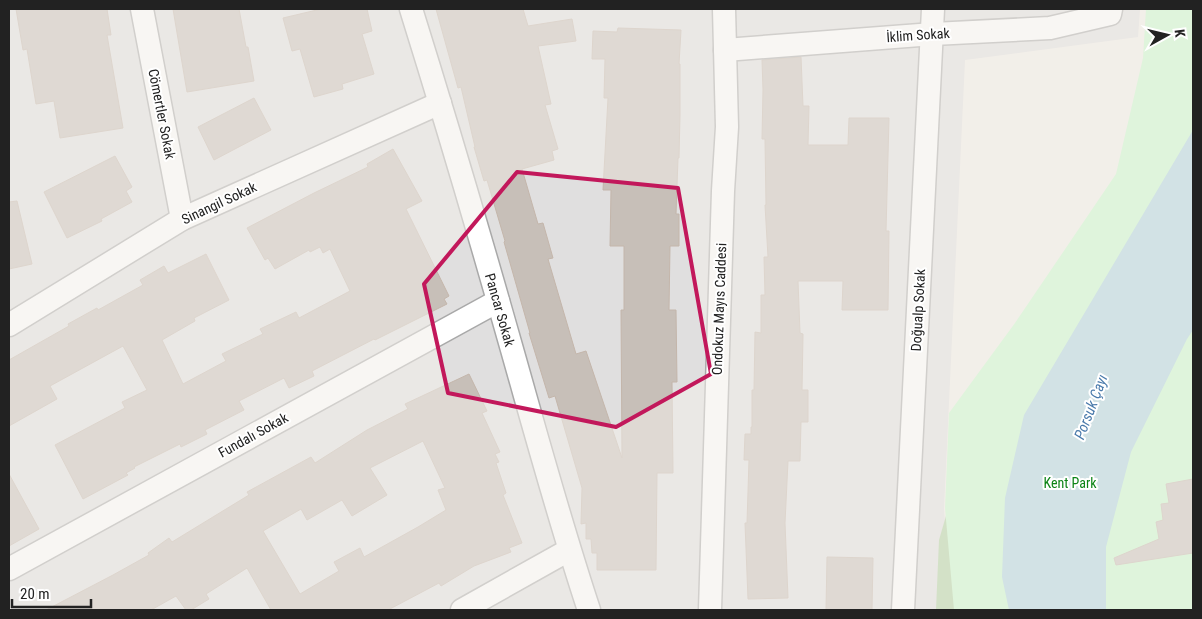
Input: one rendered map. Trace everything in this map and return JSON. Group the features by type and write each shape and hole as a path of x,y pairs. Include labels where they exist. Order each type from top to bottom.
{"street":[{"name":"Cömertler Sokak","path":"142,9 182,219"},
{"name":"Pancar Sokak","path":"411,9 440,102 569,550 589,610"},
{"name":"Ondokuz Mayıs Caddesi","path":"710,610 727,127 724,9"},
{"name":"Doğualp Sokak","path":"903,610 933,9"},
{"name":"İklim Sokak","path":"725,50 933,34 1050,28 1111,11"},
{"name":"Sinangil Sokak","path":"9,325 182,219 440,102"},
{"name":"Fundalı Sokak","path":"9,569 498,301"},
{"path":"462,610 569,550"}],"highlighted area":[{"path":"517,172 678,188 711,374 616,427 448,393 424,284"}],"shaded area":[{"path":"9,9 1140,9 1138,37 965,60 944,509 952,610 9,610"}],"green space":[{"name":"Kent Park","path":"1146,9 1193,9 1193,610 954,610 945,508 949,413 1015,323 1116,174 1143,58"},
{"path":"948,509 984,610 936,610 939,540"}],"water":[{"name":"Porsuk Çayı","path":"1193,130 1193,330 1131,452 1106,547 1106,610 1009,610 1002,577 1005,498 1024,415"}],"building":[{"path":"16,9 107,9 111,35 107,35 123,128 60,138 54,101 36,104 27,49 23,50"},
{"path":"173,9 239,9 254,81 187,92"},
{"path":"321,9 367,9 372,31 362,34 374,74 342,84 343,89 314,97 300,49 292,51 283,18"},
{"path":"436,9 523,9 528,26 572,19 576,41 538,46 551,104 545,105 558,149 552,151 554,160 522,169 538,224 543,223 553,258 548,259 576,354 586,351 622,458 621,310 624,310 624,246 610,246 611,190 603,190 608,98 604,98 605,59 592,59 593,31 617,32 618,28 681,30 676,214 679,214 679,246 670,246 669,310 676,310 677,382 672,382 673,473 657,473 656,570 597,570 597,553 592,553 591,539 586,539 586,523 581,524 582,488 555,396 549,398 529,333 487,180 484,181 474,147 461,87 458,88"},
{"path":"801,57 803,106 809,106 808,145 848,145 849,118 889,118 886,231 889,231 888,310 842,310 843,281 798,281 800,333 803,334 802,390 808,390 808,422 801,422 800,461 788,461 785,523 788,598 748,599 745,523 747,523 749,460 744,460 745,434 751,434 752,427 755,332 761,333 761,295 765,295 764,257 768,257 765,205 765,139 762,139 762,60"},
{"path":"254,98 271,130 214,160 198,127"},
{"path":"393,149 422,201 406,209 449,296 444,299 447,304 312,371 314,376 289,388 284,378 239,401 244,410 205,430 207,434 181,447 180,444 134,467 126,473 128,475 83,499 55,445 125,408 122,402 147,390 123,346 50,386 57,399 9,426 9,360 69,326 68,324 143,285 140,280 164,266 168,273 206,254 229,300 194,318 195,321 162,340 183,384 226,361 222,354 263,334 260,329 296,312 299,318 350,291 330,249 323,253 320,247 310,252 309,250 275,269 268,258 265,260 247,228 368,167 367,164"},
{"path":"115,156 132,187 126,191 132,202 101,219 102,221 67,238 44,192"},
{"path":"17,201 32,264 9,269 9,202"},
{"path":"469,374 487,411 482,413 500,452 495,454 499,462 496,463 506,493 503,495 522,543 509,548 511,552 474,566 441,586 439,583 388,610 271,610 247,568 206,594 209,599 191,610 186,610 176,596 151,610 46,610 149,555 148,553 169,538 172,542 249,495 247,492 311,457 315,463 367,430 408,409 405,404","holes":["423,441 445,488 438,490 446,510 364,557 360,548 334,562 339,571 300,594 263,531 301,509 307,520 342,500 352,516 387,495 370,468"]},
{"path":"9,474 39,529 9,546"},
{"path":"1193,479 1193,553 1116,565 1114,558 1159,539 1156,522 1163,520 1161,504 1169,503 1166,484"},
{"path":"827,557 873,558 872,610 826,610"}]}
